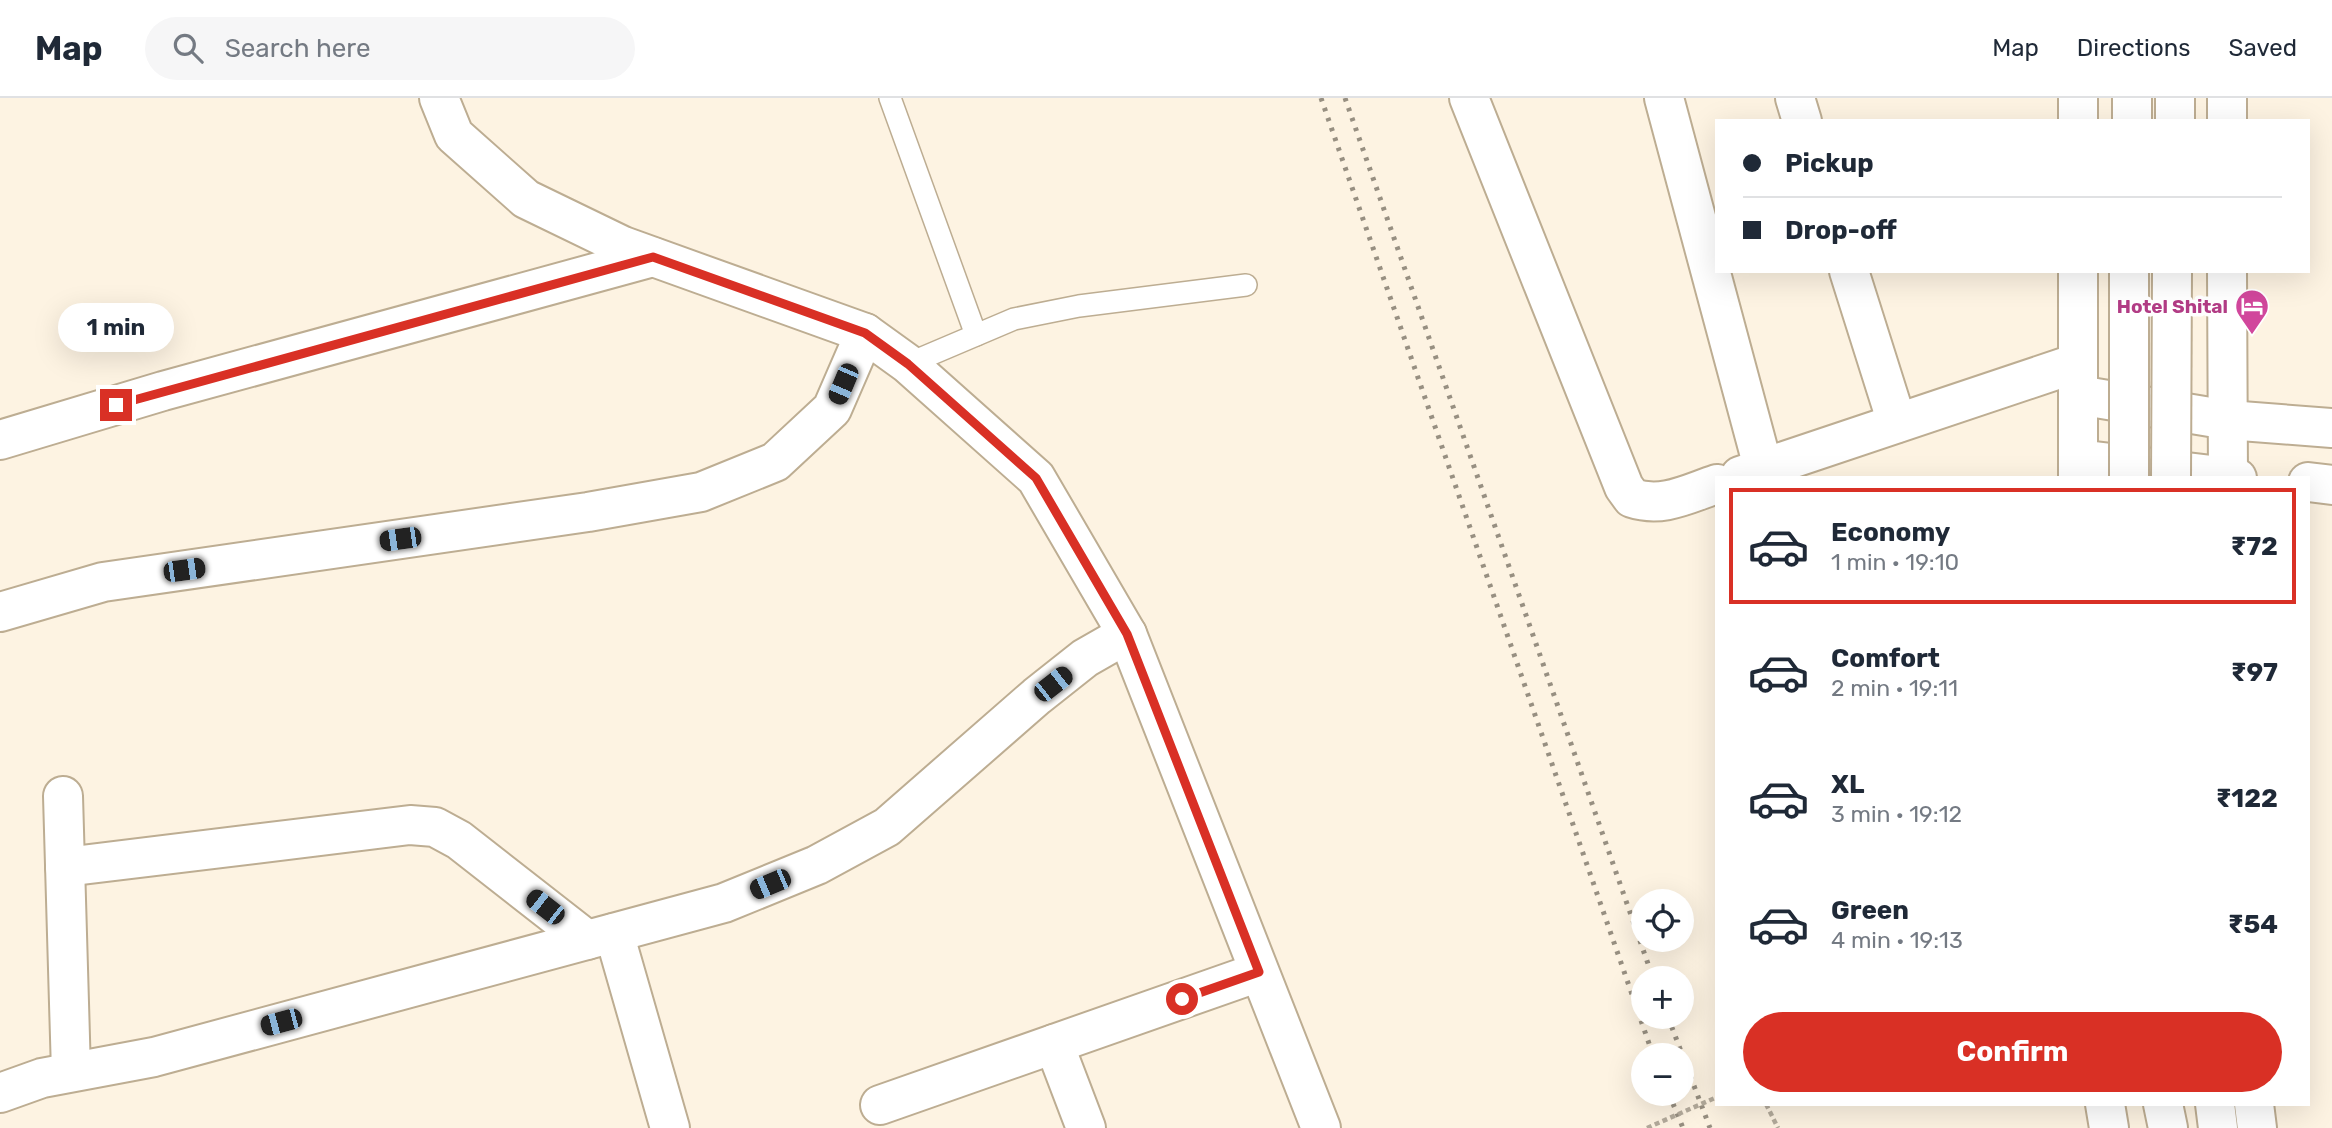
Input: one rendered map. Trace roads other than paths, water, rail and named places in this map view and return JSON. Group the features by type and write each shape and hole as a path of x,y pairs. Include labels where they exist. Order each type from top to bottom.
{"main road":[{"path":"439,98 454,135 526,199 623,246 865,333 908,364 1036,478 1127,634 1321,1128"},
{"path":"1469,98 1624,487 1632,498 1656,503 1715,485"},
{"path":"1664,98 1749,473 1897,423 2078,379 2228,420 2332,428"},
{"path":"1794,98 1801,119"},
{"path":"2078,98 2078,119"},
{"path":"2132,98 2132,119"},
{"path":"2175,98 2175,119"},
{"path":"2227,98 2227,119"},
{"path":"0,440 176,387 653,257"},
{"path":"1850,273 1897,423"},
{"path":"2078,273 2078,468 2211,476"},
{"path":"2129,273 2129,476"},
{"path":"2171,476 2172,273"},
{"path":"2227,273 2228,476"},
{"path":"0,612 103,582 575,514 701,492 775,462 832,409 865,333"},
{"path":"2310,482 2332,485"},
{"path":"0,1093 42,1078 154,1056 724,903 817,865 887,827 1037,696 1085,659 1127,634"},
{"path":"62,796 71,1072"},
{"path":"65,867 410,825 435,827 459,840 601,937 670,1128"},
{"path":"880,1105 1259,972"},
{"path":"1054,1044 1086,1128"},
{"path":"2105,1106 2109,1128"},
{"path":"2164,1106 2168,1128"},
{"path":"2215,1106 2218,1128"},
{"path":"2254,1106 2257,1128"}],"lane":[{"path":"890,98 976,335"},
{"path":"908,364 1014,319 1079,306 1246,285"}],"railway":[{"path":"1321,98 1649,1043"},
{"path":"1345,98 1649,966"},
{"path":"1673,1029 1710,1128"},
{"path":"1674,1106 1683,1128"}],"place":[{"name":"Hotel Shital","path":"2252,336"}]}
